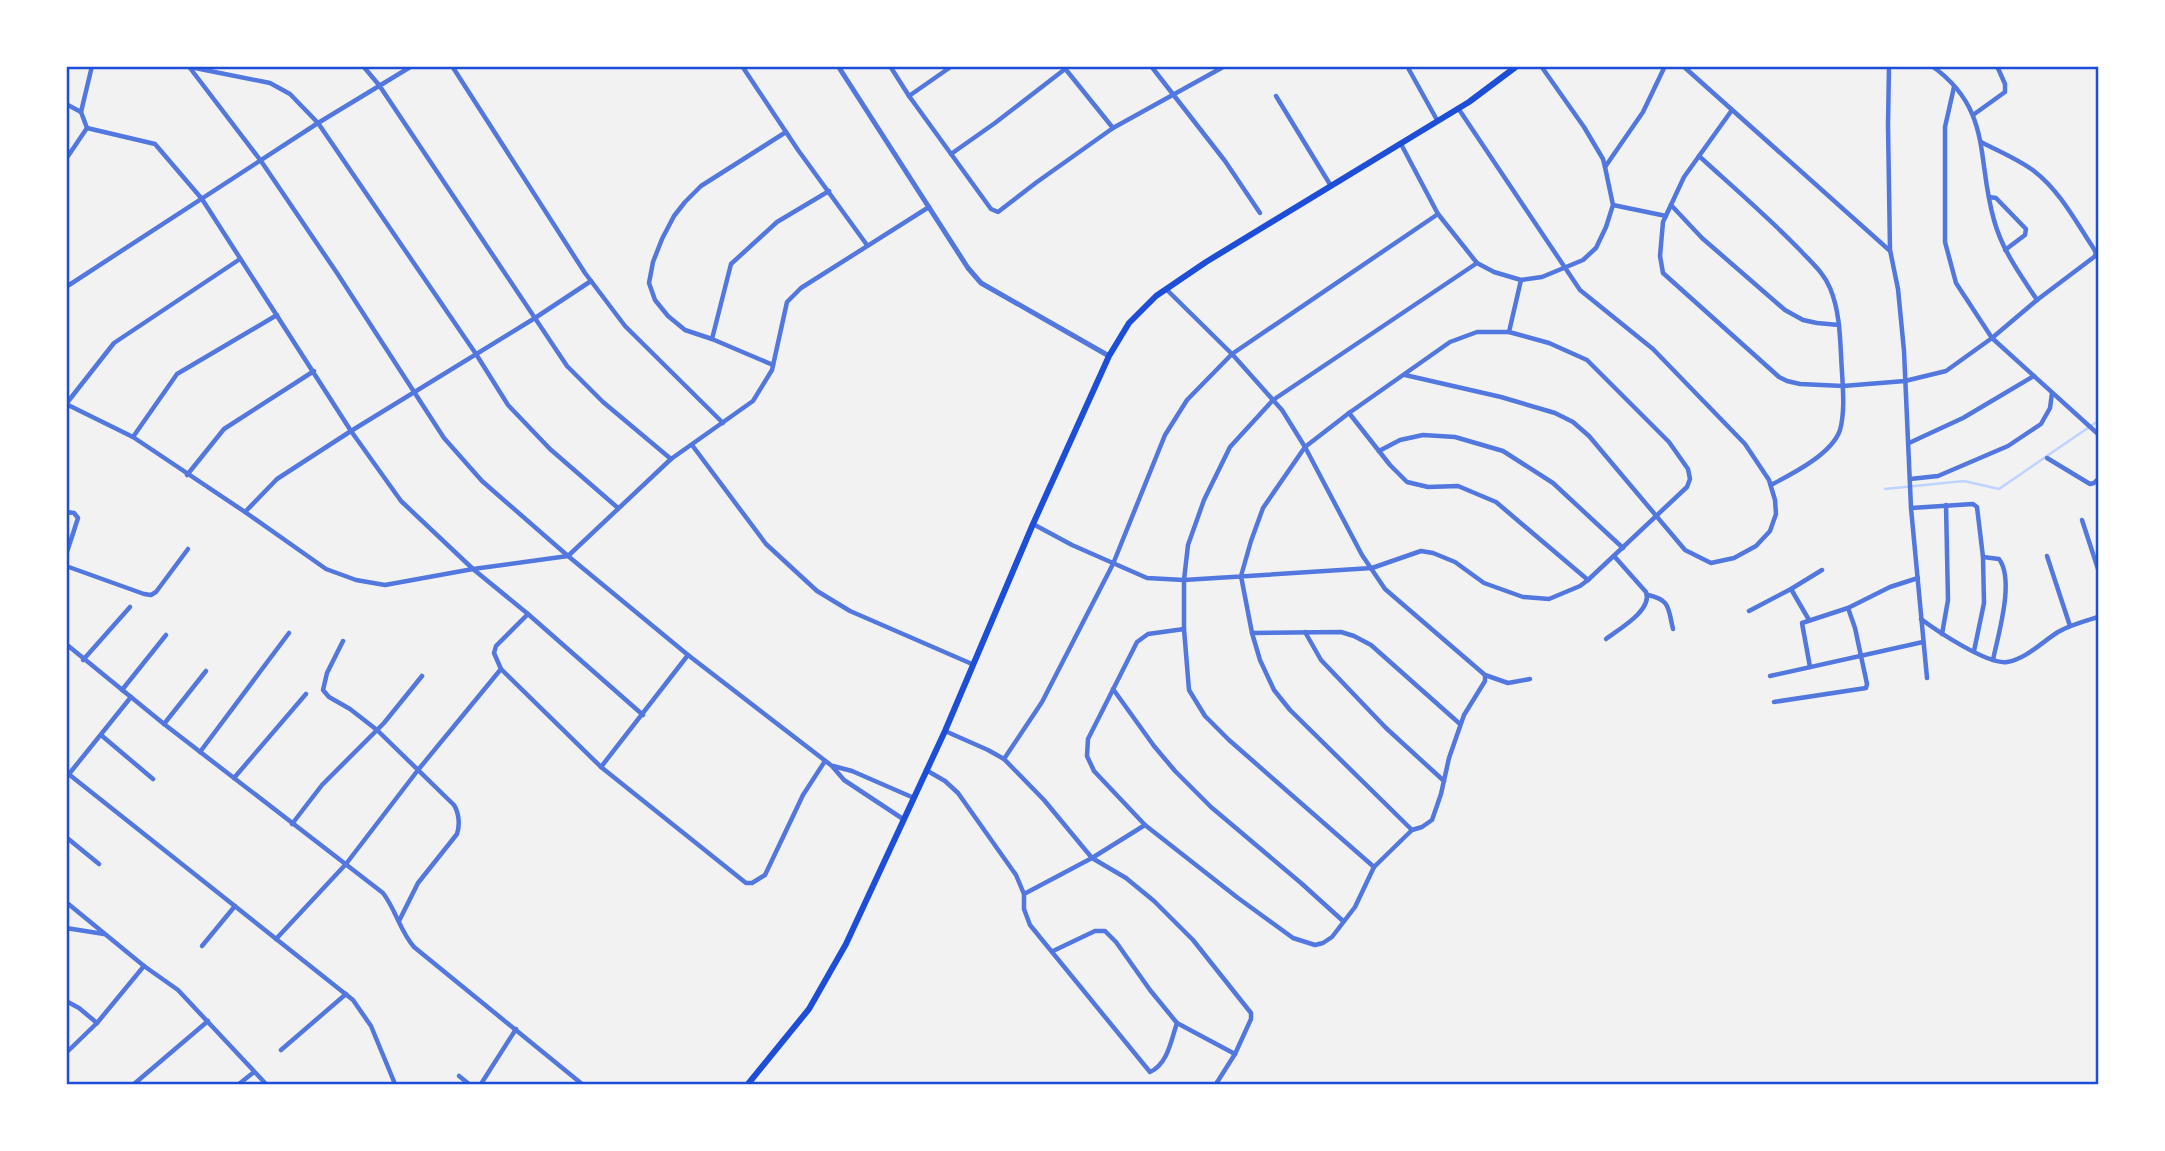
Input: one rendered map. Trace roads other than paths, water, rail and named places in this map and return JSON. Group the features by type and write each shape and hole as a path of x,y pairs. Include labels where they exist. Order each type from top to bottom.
{"main road":[{"path":"748,1084 809,1009 846,944 945,731 1033,524 1109,356 1129,323 1166,289 1458,108 1517,66"}],"street":[{"path":"87,128 81,112 92,66"},
{"path":"363,66 379,85 567,366 671,459"},
{"path":"66,286 318,123 412,66"},
{"path":"452,66 591,281 625,326 723,423"},
{"path":"742,66 867,245"},
{"path":"838,66 968,268 981,283 1109,356"},
{"path":"890,66 991,209 998,212 1113,128 1225,66"},
{"path":"909,96 952,66"},
{"path":"1151,66 1225,161 1260,213"},
{"path":"1407,66 1437,120"},
{"path":"1401,144 1438,214 1477,263 1494,272 1521,280 1542,276 1583,260 1595,248 1613,205 1605,167 1584,127 1541,66"},
{"path":"1605,167 1643,111 1665,66"},
{"path":"1684,66 1890,250"},
{"path":"1889,66 1890,250 1898,289 1911,508 1927,678"},
{"path":"1932,66 1954,87 1973,115 1981,142 1993,219 2006,250 2037,300"},
{"path":"1973,115 2005,92 2005,84 1997,66"},
{"path":"188,67 270,83 290,94 318,123 508,405 550,449 618,508"},
{"path":"188,67 261,161 444,438 482,481 688,655 832,766 844,780 903,819"},
{"path":"951,154 1064,68 1113,128"},
{"path":"1954,87 1945,127 1945,242 1956,283 1992,338 2098,434"},
{"path":"1276,96 1331,186"},
{"path":"66,104 81,112"},
{"path":"1405,375 1502,397 1555,413 1573,422 1589,436 1685,550 1711,563 1734,558 1756,546 1770,531 1776,514 1776,500 1758,461 1745,444 1653,349 1580,290 1458,108"},
{"path":"1732,110 1684,177 1663,222 1660,256 1663,273 1787,382 1843,386 1905,381 1946,372 2094,257 2096,254 2059,196 2033,170 1981,142"},
{"path":"67,159 87,128"},
{"path":"87,128 155,144 202,199 351,430 401,501 473,569 643,715"},
{"path":"773,365 685,330 668,316 655,300 649,283 653,262 674,216 701,186 786,132"},
{"path":"1699,156 1816,267 1829,285 1835,304 1843,386 1840,429 1835,441 1800,469 1771,485"},
{"path":"712,339 731,264 777,222 829,191"},
{"path":"1989,197 1996,198 2026,229 2025,235 2006,250"},
{"path":"1613,205 1666,216"},
{"path":"1671,205 1702,238 1785,310 1810,321 1839,325"},
{"path":"240,259 114,343 66,404 133,438 326,569 356,580 386,585 473,569 568,556 671,459 753,401 773,365 788,302 801,288 929,207"},
{"path":"1004,760 1042,702 1113,564 1165,435 1186,400 1232,354 1438,214"},
{"path":"1374,867 1229,740 1205,716 1189,690 1184,629 1184,580 1188,545 1205,500 1230,447 1273,400 1477,263"},
{"path":"1509,332 1521,280"},
{"path":"245,512 277,479 591,281"},
{"path":"1166,289 1232,354 1282,410 1305,447 1362,555 1385,589 1485,675 1508,683 1531,679"},
{"path":"133,438 177,374 277,315"},
{"path":"1033,524 1147,578 1184,580 1241,576 1372,568 1421,551 1455,562 1484,583 1523,597 1549,599 1588,580 1687,487 1690,479 1688,469 1669,442 1587,360 1549,343 1509,332 1477,332 1450,342 1305,447 1264,508 1251,541 1241,576 1252,633 1260,660 1274,690 1290,710 1412,830"},
{"path":"187,475 224,429 314,372"},
{"path":"1909,443 1963,418 2035,376"},
{"path":"1910,482 1938,476 2008,446 2041,424 2050,408 2052,392"},
{"path":"1349,413 1378,451 1407,482 1428,487 1458,486 1496,502 1588,580"},
{"path":"1378,451 1400,440 1423,435 1455,438 1503,451 1553,483 1623,548"},
{"path":"692,445 765,544 817,590 850,611 972,664"},
{"path":"2047,458 2090,484 2098,480"},
{"path":"1942,634 1948,600 1946,505"},
{"path":"1911,508 1976,505 1983,557 1984,603 1974,651"},
{"path":"66,512 74,513 78,518 66,555"},
{"path":"2082,520 2098,569"},
{"path":"66,566 150,595 156,592 188,549"},
{"path":"1614,556 1648,595 1660,598 1670,608 1673,629"},
{"path":"2047,556 2070,626"},
{"path":"1983,557 1999,558 2006,579 1993,660"},
{"path":"1749,611 1822,570"},
{"path":"1810,667 1802,624 1848,608 1890,587 1917,578"},
{"path":"1791,589 1810,620"},
{"path":"1606,639 1644,609 1648,595"},
{"path":"83,660 130,607"},
{"path":"1774,702 1866,688 1862,655 1848,608"},
{"path":"528,614 496,646 494,653 501,669 601,767 740,880 752,883 765,875 803,794 825,761"},
{"path":"1921,619 1974,651 1993,660 2007,662 2021,657 2059,631 2098,617"},
{"path":"1184,629 1149,634 1137,642 1088,739 1087,756 1094,771 1145,825 1238,898 1293,938 1306,943 1323,943 1332,937 1355,907 1374,867 1412,830 1432,820 1460,724 1485,681 1485,675"},
{"path":"1305,632 1329,669 1386,729 1444,781"},
{"path":"1252,633 1342,632 1354,636 1371,645 1460,724"},
{"path":"200,752 289,633"},
{"path":"122,690 166,635"},
{"path":"343,641 327,673 323,691 377,730 454,805 457,812 457,834 422,877 399,921"},
{"path":"1770,676 1923,642"},
{"path":"68,648 383,893 391,904 406,938 414,947 582,1084"},
{"path":"601,767 688,655"},
{"path":"276,939 346,863 501,669"},
{"path":"164,724 206,671"},
{"path":"292,824 335,770 377,730 422,676"},
{"path":"1113,689 1175,771 1211,807 1343,921"},
{"path":"234,778 306,694"},
{"path":"131,697 68,773 353,1000 371,1026 395,1084"},
{"path":"945,731 1004,760 1044,800 1092,858 1126,878 1154,901 1193,940 1251,1013 1251,1019 1235,1054 1216,1084"},
{"path":"101,734 153,779"},
{"path":"832,766 852,771 914,797"},
{"path":"926,770 945,781 958,793 1016,875 1024,894 1024,909 1030,925 1150,1072 1157,1069 1165,1059 1177,1023"},
{"path":"1024,894 1092,858 1145,825"},
{"path":"66,837 99,864"},
{"path":"66,902 144,966 178,990 266,1084"},
{"path":"202,946 235,906"},
{"path":"66,928 105,934"},
{"path":"1053,951 1095,931 1105,931 1177,1023 1235,1054"},
{"path":"66,1054 97,1023 144,966"},
{"path":"281,1049 345,994"},
{"path":"66,1001 97,1023"},
{"path":"134,1084 208,1021"},
{"path":"481,1084 516,1029"},
{"path":"240,1084 254,1072"},
{"path":"458,1076 469,1084"}],"waterway":[{"path":"1885,489 1964,481 1999,489 2098,421"}]}
